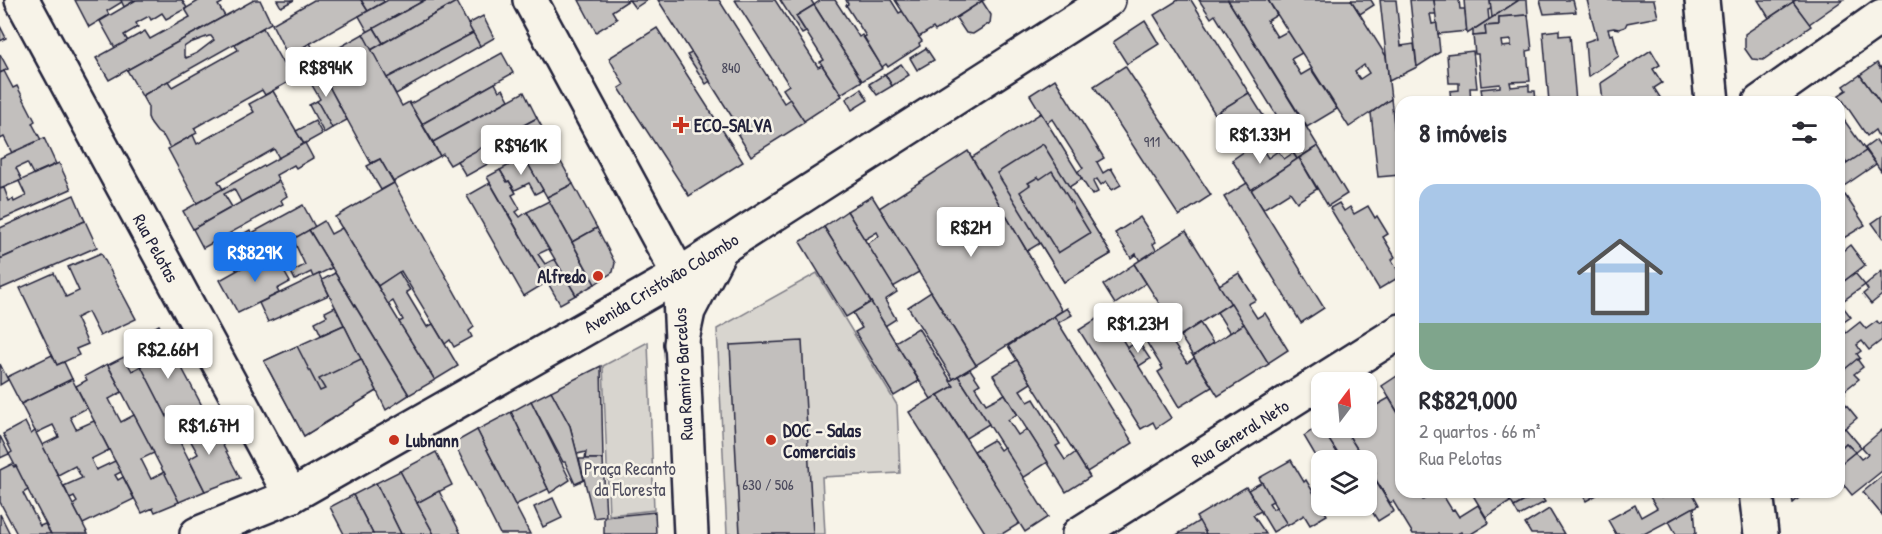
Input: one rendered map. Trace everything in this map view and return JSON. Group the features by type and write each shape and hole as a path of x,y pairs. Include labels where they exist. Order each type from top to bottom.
{"street":[{"name":"Rua Pelotas","path":"22,0 291,496"},
{"name":"Rua Ramiro Barcelos","path":"530,0 679,275 691,534"},
{"name":"Avenida Cristóvão Colombo","path":"197,534 291,496 679,275 1108,0"},
{"path":"1702,0 1711,96"},
{"path":"1769,96 1882,16"},
{"path":"681,344 688,311 721,248"},
{"name":"Rua General Neto","path":"1079,534 1395,335"},
{"path":"1757,498 1761,534"}],"green space":[{"path":"817,273 897,405 900,473 822,477 825,534 727,534 717,329"},
{"name":"Praça Recanto da Floresta","path":"648,342 654,510 609,515 603,366"}],"building":[{"path":"75,0 121,0 122,2 107,11 109,15 89,27"},
{"path":"121,0 136,0 124,7"},
{"path":"136,0 182,0 187,8 166,19 162,13 151,20 149,16 136,23 138,27 124,35 128,41 115,48 100,21"},
{"path":"200,0 220,0 222,3 218,5 225,16 109,80 96,58 145,31 150,39 190,17 185,9"},
{"path":"254,0 260,0 271,23 142,96 127,70","holes":["211,36 214,40 197,53 186,58 184,56 184,47"]},
{"path":"277,0 294,0 281,7"},
{"path":"314,0 361,0 368,11 288,56 272,24"},
{"path":"361,0 383,0 384,2 368,11"},
{"path":"388,0 425,0 368,32 359,16"},
{"path":"425,0 460,0 383,43 374,28"},
{"path":"579,0 629,0 612,11 617,19 596,32"},
{"path":"629,0 647,0 635,8"},
{"path":"658,0 719,0 784,103 790,99 805,122 751,156 737,133 741,131"},
{"path":"735,0 775,0 818,67 822,65 842,96 804,121 783,89 789,85"},
{"path":"780,0 811,0 814,5 796,16 806,32 802,34"},
{"path":"821,0 835,0 859,37 862,35 883,68 862,81 814,5"},
{"path":"846,0 891,0 899,13 903,11 922,41 919,43 920,46 888,67 886,64 882,67 846,5 848,4"},
{"path":"895,0 984,0 935,31 933,28 919,37"},
{"path":"1178,0 1191,0 1249,93 1215,114 1154,15"},
{"path":"1199,0 1228,0 1318,146 1297,159 1280,132 1285,129 1215,15 1211,18"},
{"path":"1228,0 1268,0 1277,15 1267,21 1277,37 1288,31 1302,53 1291,59 1301,75 1311,69 1337,109 1307,127"},
{"path":"1268,0 1351,0 1386,56 1391,99 1349,127","holes":["1364,65 1369,73 1360,79 1355,72"]},
{"path":"1351,0 1371,0 1374,5 1360,14"},
{"path":"1380,0 1396,0 1401,46 1414,44 1417,67 1389,81"},
{"path":"1410,0 1434,0 1436,14 1430,14 1432,24 1437,23 1440,52 1417,67"},
{"path":"1434,0 1459,0 1460,9 1465,9 1467,31 1438,34"},
{"path":"1464,0 1490,0 1491,9 1488,10 1489,20 1467,34"},
{"path":"1490,0 1519,0 1492,18"},
{"path":"1519,0 1527,0 1528,15 1499,17 1499,25 1485,26 1486,35 1473,36 1473,30"},
{"path":"1540,0 1573,0 1576,12 1544,14"},
{"path":"1587,0 1654,0 1658,17 1627,23 1625,27 1619,29 1608,29 1610,35 1613,34 1619,56 1588,77 1585,42 1597,38"},
{"path":"1758,0 1796,0 1769,18"},
{"path":"1796,0 1843,0 1809,24 1793,2"},
{"path":"982,1 991,15 990,23 973,34 966,33 956,18"},
{"path":"456,2 473,33 387,78 371,50"},
{"path":"1793,2 1811,26 1763,60 1752,59 1745,49 1745,34"},
{"path":"814,5 862,81 841,94 820,62 824,60 796,16"},
{"path":"1528,15 1532,50 1527,51 1530,81 1510,82 1511,87 1529,85 1529,91 1535,91 1535,96 1479,96 1482,95 1481,89 1500,87 1500,84 1481,86 1478,54 1475,54 1473,36 1486,35 1485,26 1499,25 1499,17","holes":["1511,40 1511,46 1502,47 1501,41"]},
{"path":"483,16 494,38 480,46 468,24"},
{"path":"1145,21 1159,44 1127,64 1113,42"},
{"path":"0,26 6,38 0,41"},
{"path":"263,28 292,80 265,95 262,90 194,128 197,133 170,148 164,137 151,124 148,107 142,96 168,81 172,87 238,50 235,44"},
{"path":"374,28 383,43 371,50 363,34"},
{"name":"ECO-SALVA","path":"657,28 743,162 689,196 619,88 624,85 609,58"},
{"path":"1559,30 1559,36 1570,35 1575,96 1548,96 1543,32"},
{"path":"473,33 480,46 396,94 387,78"},
{"path":"363,34 402,106 409,102 440,156 393,182 380,159 371,163 315,61"},
{"path":"310,43 319,59 296,72 288,56"},
{"path":"926,48 934,60 917,70 910,58"},
{"path":"1651,50 1660,65 1653,69 1662,83 1654,88 1659,96 1602,96 1601,83"},
{"path":"1473,51 1477,88 1470,88 1471,96 1450,96 1450,91 1459,90 1459,83 1449,83 1447,54"},
{"path":"502,53 513,73 422,124 410,104"},
{"path":"692,53 710,81 706,84 687,55"},
{"path":"0,54 8,69 0,73"},
{"path":"1877,63 1880,68 1882,66 1882,106 1860,75"},
{"path":"901,64 909,75 892,86 885,74"},
{"path":"318,66 347,120 332,128 317,101 320,99 305,73"},
{"path":"1125,66 1211,195 1179,216 1094,86"},
{"path":"4,71 13,88 17,86 35,121 32,123 41,140 12,153 4,137 0,139 0,73"},
{"path":"885,74 892,86 877,95 869,84"},
{"path":"1860,75 1882,106 1882,134 1878,136 1875,130 1867,136 1845,104 1845,96 1839,95 1847,90 1844,86"},
{"path":"1055,79 1104,158 1097,162 1103,173 1111,168 1121,185 1112,190 1106,181 1101,185 1097,179 1093,182 1098,192 1092,195 1077,172 1083,168 1052,119 1047,123 1030,95"},
{"path":"495,83 499,91 503,89 509,100 433,142 422,124"},
{"path":"861,89 868,100 852,110 846,99"},
{"path":"273,91 304,144 279,158 274,149 218,181 223,189 197,203 168,149 193,135 197,144 254,112 249,104"},
{"path":"524,92 537,118 450,165 443,154 440,156 433,142"},
{"path":"1249,93 1266,120 1236,139 1219,111"},
{"path":"1391,99 1395,133 1395,175 1378,177 1371,113"},
{"path":"317,101 332,128 324,133 309,105"},
{"path":"1041,113 1082,179 1069,187 1111,254 1064,282 1040,243 1027,251 971,158"},
{"path":"537,118 550,142 520,159 518,155 504,163 500,157 466,176 457,161"},
{"path":"315,121 322,134 304,144 296,131"},
{"path":"1845,121 1866,151 1847,164 1845,161"},
{"path":"44,138 56,164 33,174 27,163 16,168 22,180 0,189 0,158"},
{"path":"1876,140 1882,148 1881,171 1865,148"},
{"path":"550,142 573,184 547,197 524,157"},
{"path":"1258,142 1268,158 1278,151 1284,159 1293,153 1297,159 1251,190 1232,160"},
{"path":"305,143 313,158 296,168 294,165 276,175 279,181 241,202 234,189 224,194 232,207 193,229 183,211"},
{"path":"1043,144 1111,254 1064,282 997,173"},
{"path":"1318,146 1347,194 1328,206 1299,158"},
{"path":"968,151 1062,311 976,365 879,208"},
{"path":"1866,151 1876,164 1845,185 1845,165"},
{"path":"524,157 543,190 535,194 529,183 515,190 500,170"},
{"path":"1299,158 1317,189 1297,202 1290,192 1263,209 1251,190"},
{"path":"380,159 394,183 381,190 367,166"},
{"path":"59,163 71,189 0,220 0,189 4,188 9,201 13,199 14,202 26,196 19,181"},
{"path":"500,170 516,193 512,195 520,209 516,212 520,217 527,212 549,249 538,254 545,264 555,259 576,295 560,304 487,177"},
{"path":"1052,171 1090,233 1058,253 1020,192 1030,185 1028,183"},
{"path":"279,181 287,196 281,200 283,204 203,248 193,229"},
{"path":"394,183 474,327 469,331 472,337 454,347 450,340 445,344 401,271 378,286 335,217"},
{"path":"490,183 547,282 524,296 467,196"},
{"path":"1247,183 1324,308 1301,323 1224,197"},
{"path":"573,184 597,228 572,242 547,197"},
{"path":"74,195 85,221 0,259 0,228"},
{"path":"1845,195 1865,225 1845,237"},
{"path":"872,196 919,272 893,287 867,244 879,236 877,232 864,240 847,211"},
{"path":"549,201 595,284 576,295 527,212"},
{"path":"1339,203 1344,211 1350,207 1354,214 1368,206 1388,234 1383,237 1395,257 1392,260 1395,265 1395,280 1379,289 1330,208"},
{"path":"303,205 315,227 237,271 222,246 250,230 252,233"},
{"path":"847,211 897,292 885,300 896,319 885,326 824,227"},
{"path":"1882,216 1882,237 1872,223"},
{"path":"1140,217 1156,242 1153,244 1156,250 1140,261 1136,254 1131,258 1115,233"},
{"path":"85,221 97,247 0,289 0,259"},
{"path":"324,221 331,234 342,228 435,380 409,395 309,230"},
{"path":"824,227 871,302 846,317 800,242"},
{"path":"597,228 615,263 613,272 595,284 572,242"},
{"path":"309,230 332,268 313,277 311,272 295,280 291,272 305,265 293,239"},
{"path":"1186,231 1231,303 1180,336 1134,264"},
{"path":"1850,245 1865,265 1845,280 1845,249"},
{"path":"101,253 136,319 100,336 88,312 76,318 88,344 76,349 79,355 57,365 20,288 54,273 66,297 79,291 68,267"},
{"path":"275,256 290,282 277,289 279,293 238,313 220,280 259,258 262,264"},
{"path":"1134,264 1146,283 1115,304 1103,285"},
{"path":"1882,271 1882,295 1871,304 1863,294 1868,290 1865,285"},
{"path":"399,272 410,290 406,292 427,327 433,324 458,366 435,380 399,322 403,320 393,301 388,304 378,286"},
{"path":"335,273 409,395 386,410 322,280"},
{"path":"1239,273 1256,300 1248,304 1257,318 1265,313 1288,350 1268,363 1219,285"},
{"path":"1855,273 1865,285 1845,299 1845,280"},
{"path":"319,274 329,295 268,322 259,303"},
{"path":"931,292 976,365 953,379 908,307"},
{"path":"871,302 919,381 894,396 855,332 862,328 853,313"},
{"path":"1231,303 1244,324 1230,333 1217,312"},
{"path":"335,307 344,325 321,335 315,322 327,316 325,312"},
{"path":"1067,308 1072,315 1058,323 1054,316"},
{"path":"1845,309 1851,317 1845,321"},
{"path":"1116,312 1126,322 1116,329 1112,323 1116,320 1112,315"},
{"path":"1106,313 1171,418 1156,428 1153,422 1141,429 1079,330"},
{"path":"1054,316 1133,443 1087,472 1008,346"},
{"path":"1877,321 1879,324 1882,322 1882,340 1869,350 1862,341 1857,345 1861,351 1857,354 1860,358 1845,369 1845,332 1860,322 1866,329"},
{"path":"1200,323 1213,343 1193,356 1180,336"},
{"path":"1244,324 1269,364 1218,396 1193,356"},
{"path":"159,325 208,417 176,434 128,342"},
{"path":"344,325 377,391 304,436 264,361"},
{"path":"1162,327 1187,363 1194,358 1212,387 1179,407 1158,372 1163,369 1144,338"},
{"path":"918,328 954,386 931,399 895,342"},
{"name":"DOC - Salas Comerciais","path":"802,341 813,534 740,534 730,345"},
{"path":"1138,341 1150,359 1139,366 1127,348"},
{"path":"297,346 320,391 325,389 319,379 361,359 377,391 304,436 264,361"},
{"path":"52,355 57,365 64,362 72,379 21,404 7,377"},
{"path":"124,357 132,371 141,366 205,491 179,502 108,365"},
{"path":"1857,359 1863,367 1854,374 1859,379 1845,390 1845,369"},
{"path":"1017,360 1031,383 1020,390 1028,402 1034,399 1054,432 1060,444 1056,446 1065,460 1075,453 1090,477 1066,492 993,375"},
{"path":"0,364 8,380 0,385"},
{"path":"107,364 122,392 109,399 121,422 134,415 154,453 141,459 151,479 164,472 179,502 155,512 153,508 142,513 76,386 87,380 85,376"},
{"path":"601,366 603,459 585,459 586,452 577,454 570,426 551,391"},
{"path":"970,369 980,384 975,387 986,404 1005,394 1017,414 1008,420 1018,435 1027,429 1048,462 1023,478 958,376"},
{"path":"958,376 989,424 966,438 938,395 954,386 950,381"},
{"path":"1395,377 1395,408 1382,386"},
{"path":"72,379 87,408 70,417 76,429 94,421 109,450 91,459 96,470 115,461 121,472 115,475 118,480 123,477 134,499 83,524 73,505 77,502 74,497 70,499 64,486 82,478 75,466 58,475 42,445 59,437 53,425 36,433 21,404"},
{"path":"551,391 570,426 584,480 575,484 531,401"},
{"path":"938,395 1020,523 1002,534 986,534 909,412"},
{"path":"1389,398 1395,408 1395,498 1422,498 1423,500 1445,498 1459,517 1478,505 1489,523 1471,534 1461,532 1457,534 1413,534 1393,501 1390,503 1377,482 1377,450 1358,450 1350,438 1377,438 1377,405"},
{"path":"531,401 570,480 550,493 511,412"},
{"path":"1845,403 1857,418 1845,428"},
{"path":"511,412 548,489 515,505 477,430"},
{"path":"208,417 240,478 205,491 189,459 198,454 189,438 180,442 176,434"},
{"path":"25,422 31,434 35,431 88,534 51,534 9,454 12,452 3,434"},
{"path":"1845,428 1861,447 1855,452 1846,443"},
{"path":"477,430 530,534 500,534 454,443"},
{"path":"1882,430 1882,471 1852,495 1845,486 1845,460 1855,452 1861,459 1868,454 1862,447"},
{"path":"1311,431 1311,438 1328,438 1336,450 1312,450 1304,436"},
{"path":"0,436 9,454 0,458"},
{"path":"1328,438 1350,438 1358,450 1336,450"},
{"path":"993,440 1000,450 1004,447 1048,517 1025,532 974,451"},
{"path":"1845,444 1855,452 1845,460"},
{"path":"436,452 452,485 417,503 400,471"},
{"path":"579,459 603,459 606,516 594,518"},
{"path":"1291,460 1304,482 1306,480 1311,488 1311,516 1325,516 1310,525 1304,515 1287,526 1259,478"},
{"path":"12,464 16,466 28,490 23,493 40,526 45,524 51,534 17,534 0,502 0,470"},
{"path":"400,471 434,534 401,534 376,483"},
{"path":"1882,476 1882,515 1863,492"},
{"path":"1262,482 1273,501 1269,503 1273,509 1276,507 1287,524 1273,532 1248,490"},
{"path":"376,483 401,534 373,534 353,495"},
{"path":"1377,483 1394,511 1378,521 1375,516 1377,516"},
{"path":"1246,487 1261,511 1253,515 1266,534 1206,534 1196,517"},
{"path":"439,491 461,534 434,534 417,503"},
{"path":"353,495 373,534 344,534 330,507"},
{"path":"553,498 562,518 543,527 534,507"},
{"path":"1475,498 1508,498 1510,502 1486,517"},
{"path":"1509,498 1530,498 1514,507"},
{"path":"1530,498 1542,498 1545,502 1519,516 1514,507"},
{"path":"1651,498 1695,498 1699,505 1644,534 1616,534 1608,520 1635,505 1641,517 1657,508"},
{"path":"1694,507 1696,534 1676,534 1669,521"},
{"path":"1549,509 1564,534 1531,534 1525,524"},
{"path":"655,512 656,534 604,534 604,517"},
{"path":"0,514 10,534 0,534"},
{"path":"1199,521 1206,534 1178,534"}],"place":[{"name":"ECO-SALVA","path":"681,125"},
{"name":"Alfredo","path":"598,276"},
{"name":"Lubnann","path":"394,440"},
{"name":"DOC - Salas Comerciais","path":"771,440"}]}
